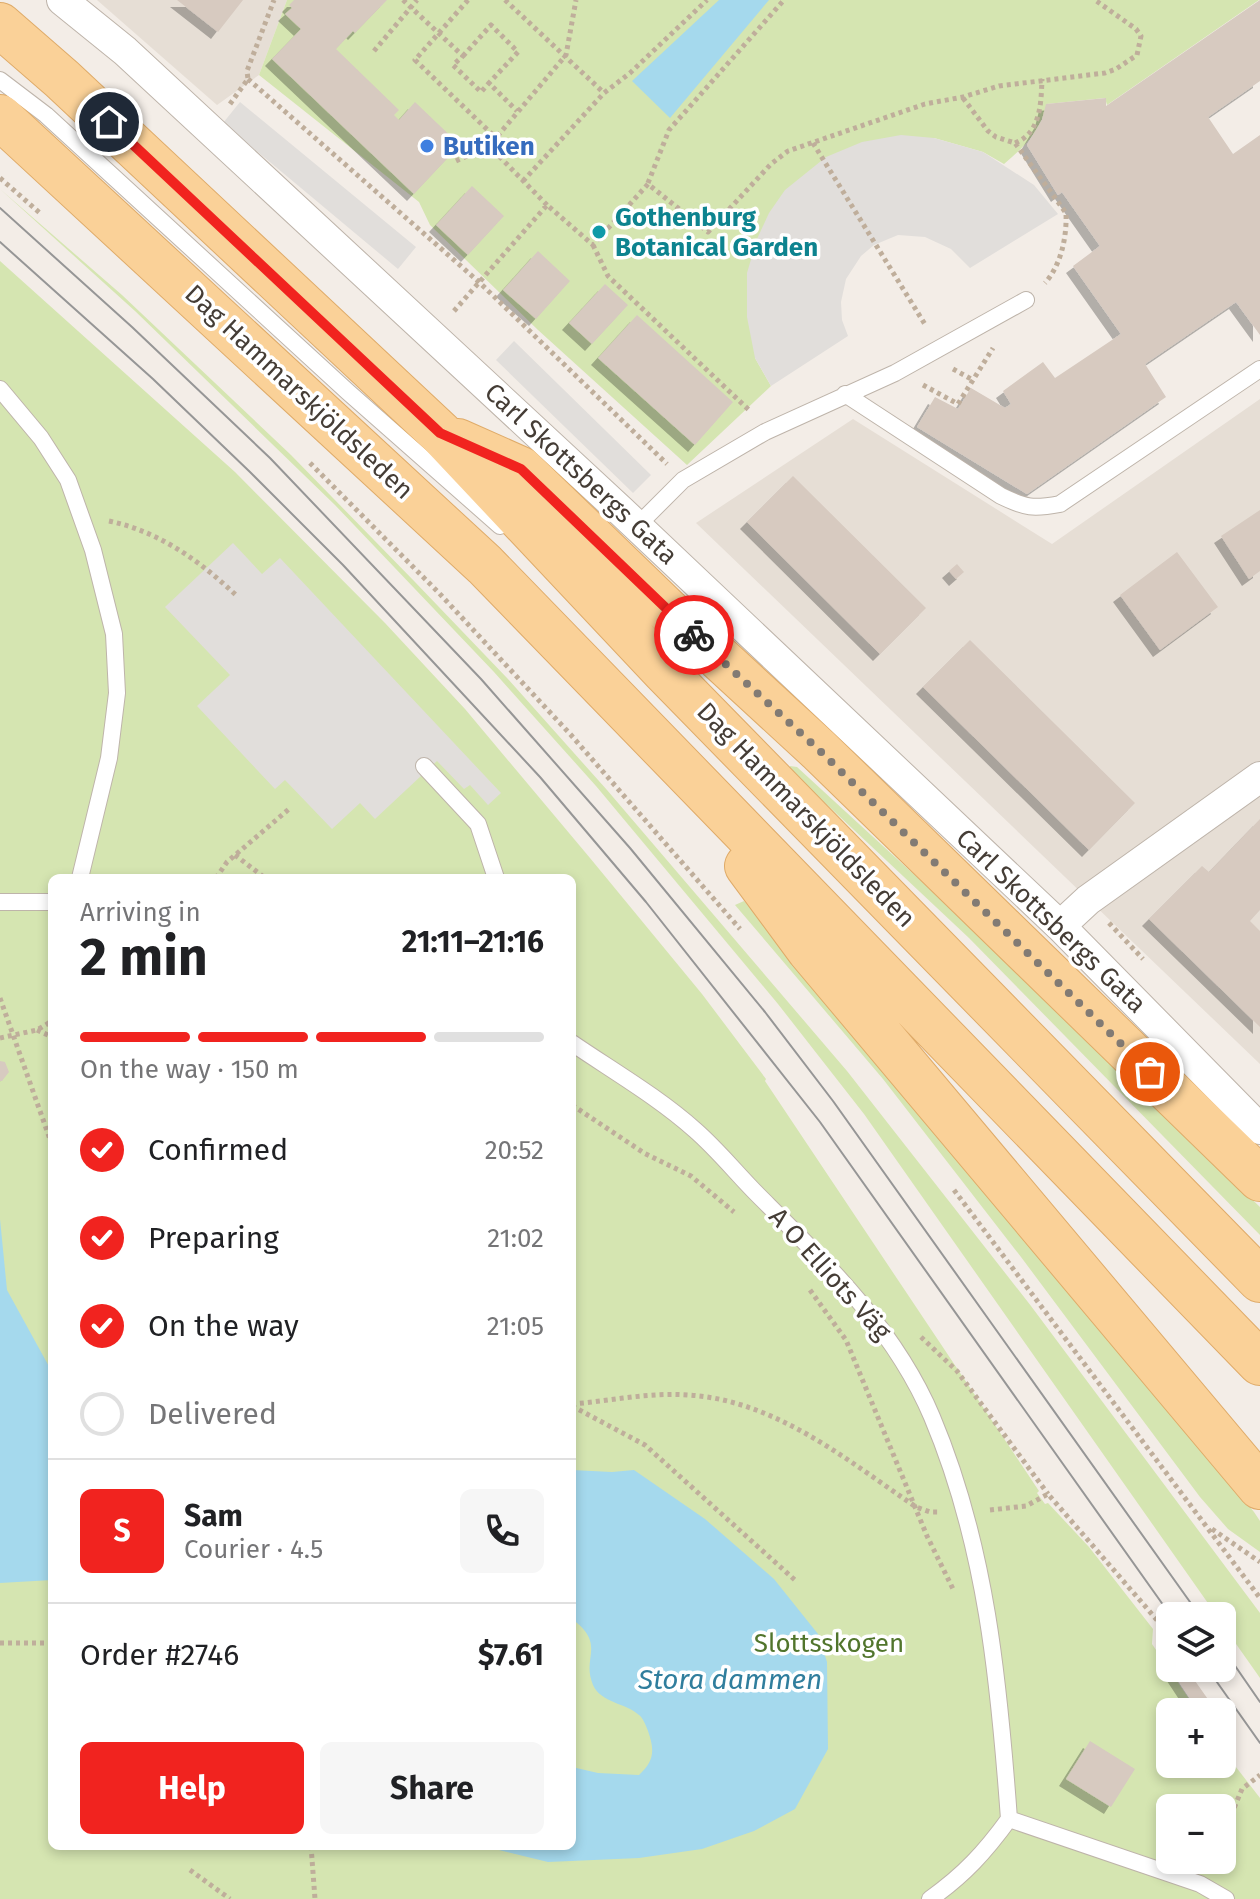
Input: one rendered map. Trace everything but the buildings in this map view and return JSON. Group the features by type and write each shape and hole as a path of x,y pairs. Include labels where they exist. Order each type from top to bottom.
{"main road":[{"name":"Dag Hammarskjöldsleden","path":"0,25 62,79 440,433 664,671 1260,1280"},
{"name":"Dag Hammarskjöldsleden","path":"0,117 485,565 1260,1363"},
{"path":"440,433 521,469 668,611 819,750 1260,1179"},
{"path":"639,723 809,950 1260,1487"}],"street":[{"name":"Carl Skottsbergs Gata","path":"62,0 125,51 637,526 1060,926 1260,1129"},
{"path":"1060,926 1088,900 1260,777"}],"lane":[{"path":"0,80 46,115 339,384 664,671"},
{"path":"637,526 683,480 765,432 898,371 1026,300"},
{"path":"845,394 1001,496 1022,507 1035,508 1060,504 1260,369"},
{"path":"0,389 41,438 68,480 85,527 114,634 117,693 109,758 81,874"},
{"path":"424,766 478,824 495,874"},
{"path":"0,902 48,902"},
{"name":"A O Elliots Väg","path":"576,1046 695,1130 838,1277 896,1349 932,1416 967,1511 989,1612 1009,1819"},
{"path":"930,1899 954,1882 983,1854 1009,1819 1172,1873 1226,1899"}],"path":[{"path":"274,0 247,71 248,79 479,282 683,480"},
{"path":"403,0 463,56"},
{"path":"374,51 417,0"},
{"path":"468,0 415,60 496,138"},
{"path":"505,0 604,93"},
{"path":"456,161 489,146 566,55 576,0"},
{"path":"523,181 604,93 630,73 707,0"},
{"path":"593,245 648,184 669,130 784,0"},
{"path":"648,184 708,232 771,164 788,151 925,104 999,86 1042,79 1079,78 1116,69 1137,55 1141,43 1136,29 1095,0"},
{"path":"491,25 518,52 489,83 481,92 453,65 491,25"},
{"path":"210,130 248,79"},
{"path":"1015,143 1030,134 1036,124 1042,79"},
{"path":"489,83 517,111"},
{"path":"963,97 988,131 1015,143 1066,213 1067,227 1055,272 1026,300"},
{"path":"813,143 939,348"},
{"path":"489,146 547,205 593,245 608,276 687,356 756,417 765,432"},
{"path":"0,178 46,218"},
{"path":"432,335 547,205"},
{"path":"898,371 958,404 997,342 1008,310"},
{"path":"303,455 439,593 571,735 743,933"},
{"path":"85,527 106,521 153,536 203,564 238,597"},
{"path":"219,874 235,855 289,809"},
{"path":"235,855 260,874"},
{"path":"0,998 48,1134"},
{"path":"0,1038 37,1030 48,1023"},
{"path":"37,1030 48,1035"},
{"path":"576,1108 644,1153 691,1176 740,1217"},
{"path":"945,1178 1260,1598"},
{"path":"809,1289 846,1340 957,1598"},
{"path":"872,1317 904,1315 915,1331 957,1371 1048,1494 1156,1619"},
{"path":"576,1405 688,1395 739,1404 769,1415 821,1442 916,1507 930,1512 1026,1506 1048,1494"},
{"path":"576,1407 645,1445 796,1581"},
{"path":"1208,1526 1260,1562"},
{"path":"0,1643 48,1643"},
{"path":"1236,1803 1242,1789 1260,1775"},
{"path":"311,1850 315,1899"},
{"path":"190,1870 230,1899"}],"shaded area":[{"path":"97,0 287,0 259,75 217,105"},
{"path":"240,102 416,247 398,269 223,123"},
{"path":"901,135 934,138 983,152 1034,185 1058,214 970,268 951,249 925,237 898,235 874,245 861,256 846,279 841,302 842,320 848,336 771,386 755,358 747,317 747,273 769,213 785,190 826,157 862,142"},
{"path":"514,341 651,475 633,493 496,360"},
{"path":"1260,399 1260,1064 696,523 853,419 1052,544"},
{"path":"233,543 262,574 280,558 501,793 488,805 470,785 464,789 437,761 375,819 360,803 332,829 285,780 275,789 197,706 230,675 165,607"}],"green space":[{"name":"Gothenburg Botanical Garden","path":"287,0 1259,0 1107,105 1105,98 1047,104 1031,138 1004,164 983,152 934,138 755,358 771,386 687,465 538,330 430,225 419,202 259,75"},
{"path":"0,189 122,295 291,455 415,582 507,678 607,790 847,1071 1031,1306 1260,1613 1260,1678 1236,1644 1236,1602 1207,1602 864,1114 778,1004 596,786 494,672 335,505 135,311"},
{"name":"Slottsskogen","path":"0,261 235,472 385,623 465,709 702,994 766,1079 1039,1491 1037,1493 1089,1547 1153,1629 1156,1682 1178,1682 1189,1698 1156,1698 1156,1778 1236,1778 1236,1767 1260,1798 1260,1899 0,1899"},
{"path":"790,766 797,767 920,880 1260,1207 1260,1235 969,938 789,769"},
{"path":"744,901 1064,1278 1254,1512 1260,1521 1260,1552 1228,1529 1200,1497 883,1079 735,905"}],"water":[{"path":"719,0 769,0 670,118 632,81"},
{"path":"0,1219 7,1290 48,1365 48,1580 0,1583"},
{"name":"Stora dammen","path":"576,1470 634,1470 705,1519 774,1579 818,1634 827,1662 828,1749 795,1809 754,1831 702,1849 639,1858 548,1862 499,1850 576,1850 576,1768 598,1773 639,1775 652,1755 650,1738 640,1716 602,1696 593,1685 590,1675 591,1644 576,1623"}],"tram line":[{"path":"0,208 270,458 481,679 630,848 765,1012 833,1101 1190,1602"},
{"path":"0,242 153,379 250,472 343,565 540,777 646,902 820,1122 1161,1602"},
{"path":"1236,1667 1260,1702"},
{"path":"1217,1682 1260,1743"}],"way so far":[{"path":"694,635 819,750 1150,1072"}],"place":[{"name":"Butiken","path":"427,146"},
{"name":"Gothenburg Botanical Garden","path":"599,232"}],"route":[{"path":"109,122 440,433 521,469 694,635"}]}
